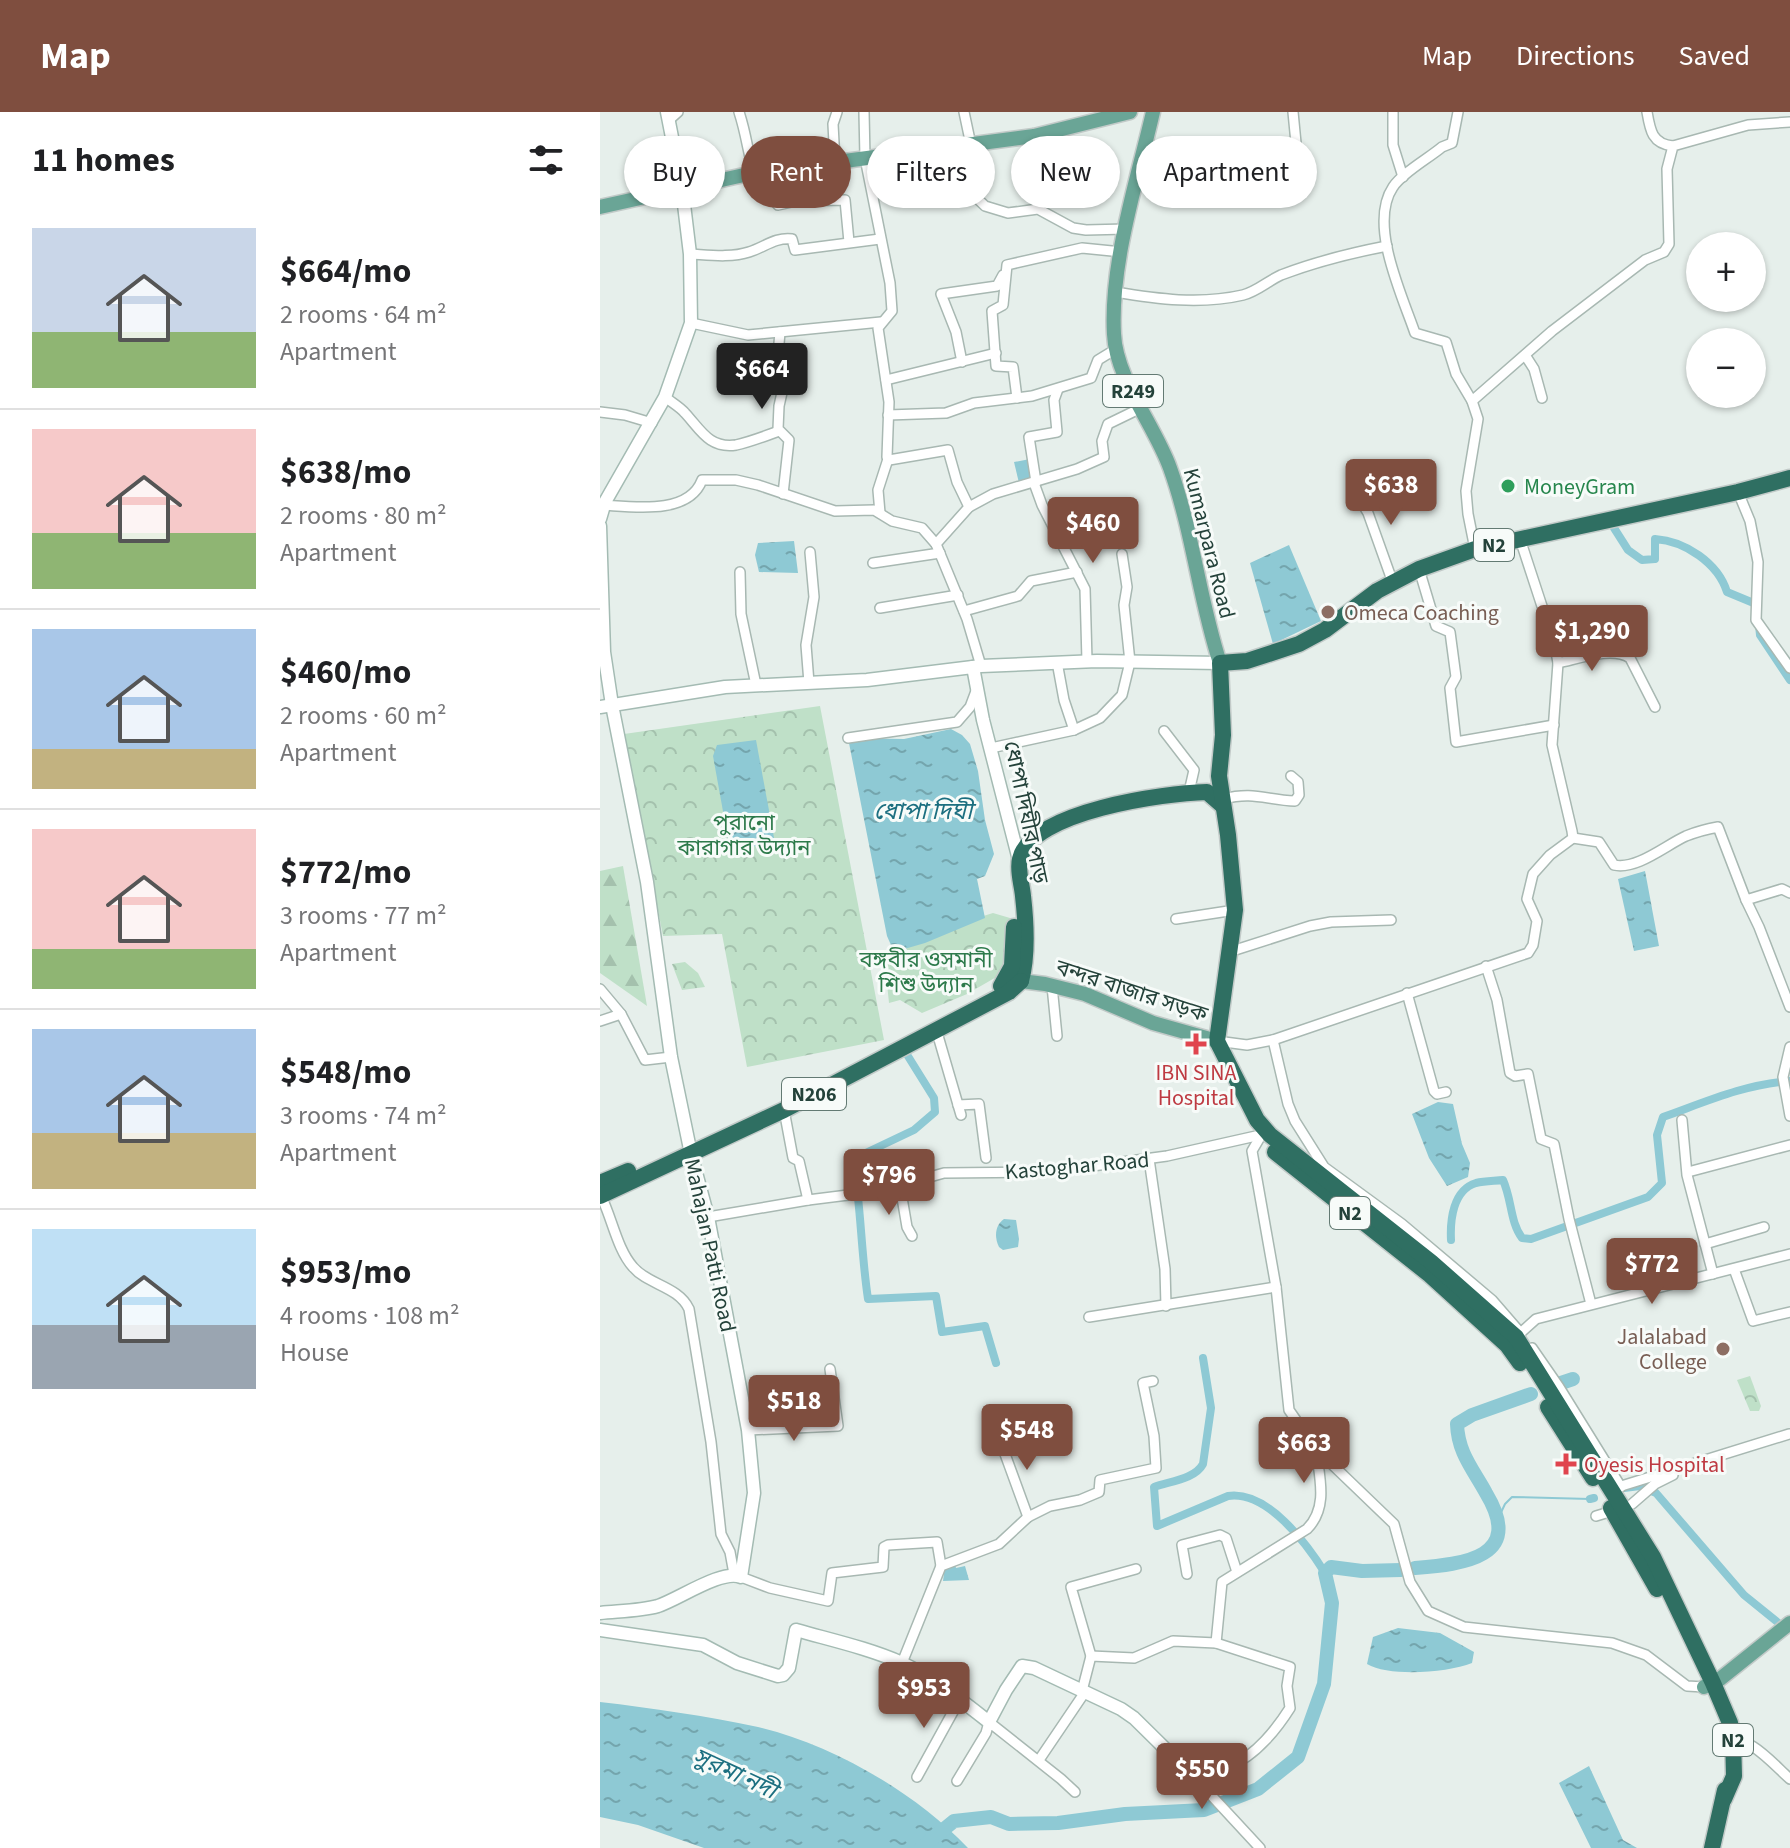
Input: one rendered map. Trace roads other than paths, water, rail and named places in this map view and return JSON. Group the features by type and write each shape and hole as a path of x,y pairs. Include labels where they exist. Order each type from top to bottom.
{"highway":[{"name":"N2","path":"1220,663 1247,661 1299,644 1325,630 1377,591 1419,569 1475,549 1790,478"},
{"path":"1217,1041 1235,910 1219,776 1223,735 1220,663"},
{"path":"1207,792 1219,776"},
{"path":"1019,860 1027,844 1039,832 1101,808 1189,792 1207,792 1223,802"},
{"name":"ধোপা দিঘীর পাড়","path":"1019,860 1029,975"},
{"name":"বন্দর বাজার সড়ক","path":"600,1192 690,1150 927,1022 1029,975"},
{"name":"N206","path":"690,1150 784,1110 1009,992 1029,975"},
{"name":"N2","path":"1217,1041 1257,1120 1270,1135 1431,1262 1514,1338 1617,1488 1653,1557 1728,1738 1724,1799 1712,1848"},
{"name":"N2","path":"1225,1058 1228,1072 1258,1137 1312,1184 1514,1338 1632,1544 1708,1685"}],"main road":[{"path":"995,142 1034,136 1086,118 1129,112 1145,117 1150,127"},
{"name":"Kumarpara Road","path":"1153,112 1115,292 1114,337 1141,408 1169,466 1186,520 1206,623 1220,663"},
{"path":"671,115 674,136"},
{"path":"851,160 865,158"},
{"path":"600,207 624,201"},
{"path":"600,519 604,505 665,397 691,323 690,254 684,208"},
{"name":"Mahajan Patti Road","path":"600,529 606,706 647,882 671,1057 690,1150 708,1217 748,1430 754,1493 737,1575"},
{"path":"606,706 697,691 977,667 1087,661 1220,663"},
{"name":"ধোপা দিঘীর পাড়","path":"977,667 976,691 1019,860"},
{"name":"বন্দর বাজার সড়ক","path":"1029,975 1085,994 1153,1023 1217,1041"},
{"path":"600,1613 656,1607 719,1577 737,1575"},
{"path":"1708,1685 1790,1623"},
{"path":"600,1630 703,1645 737,1663 778,1676 789,1668 796,1630 902,1663 960,1699 989,1722 1022,1666 1034,1668 1121,1709 1197,1780"}],"street":[{"path":"739,112 745,136"},
{"path":"834,136 837,112"},
{"path":"864,112 865,158 890,283 892,311 878,328 888,415 888,459 878,490 880,513"},
{"path":"964,112 969,136"},
{"path":"1293,112 1295,136"},
{"path":"1393,112 1393,145 1403,177"},
{"path":"1458,112 1452,143 1403,177 1393,187 1384,210 1388,256 1415,333 1446,342 1456,374 1472,401 1478,419 1466,491 1475,549"},
{"path":"1647,112 1656,140 1673,146 1748,125 1789,125"},
{"path":"1472,401 1645,260 1664,252 1669,244 1667,169 1673,146"},
{"path":"846,208 849,242"},
{"path":"992,208 1008,213 1038,209 1073,228 1126,229"},
{"path":"690,254 734,255 784,238 792,239 795,250 880,239"},
{"path":"1115,292 1197,301 1246,295 1279,276 1342,255 1387,246"},
{"path":"962,362 956,332 941,294 997,286 1007,265 1082,248 1122,252"},
{"path":"1005,271 1003,305 992,311 997,368 1013,367 1017,398"},
{"path":"691,323 748,335 881,322"},
{"path":"780,332 778,355 787,370 779,406 779,431 789,440 783,494"},
{"path":"888,415 946,413 974,403 1058,389 1091,378 1098,360 1116,349"},
{"path":"886,380 996,353"},
{"path":"1525,355 1534,369 1542,398"},
{"path":"1058,389 1054,400 1057,432 1029,437 1035,483 1042,505 1085,589 1087,661"},
{"path":"665,397 685,412 693,426 710,442 721,446 736,445 779,431"},
{"path":"873,563 938,549 969,507 993,494 1077,469 1104,457 1102,441 1108,424 1141,408"},
{"path":"600,412 652,423"},
{"path":"888,459 948,450 957,482 969,507"},
{"path":"604,505 664,506 698,490 702,480 736,480 835,511 874,510 892,521 922,528 938,549 958,595 977,667"},
{"path":"1355,491 1368,513 1393,583"},
{"path":"1738,492 1750,521 1758,562 1756,620 1790,668"},
{"path":"1520,539 1555,646 1558,663 1552,745 1573,838"},
{"path":"809,683 806,645 814,597 810,552"},
{"path":"991,748 1074,730 1100,718 1122,695 1130,662 1124,605 1127,587 1122,554"},
{"path":"1419,569 1436,626 1450,632 1456,677 1450,688 1450,699 1456,742 1554,725"},
{"path":"740,572 741,614 756,685"},
{"path":"964,611 1018,596 1031,581 1077,572"},
{"path":"880,608 958,595"},
{"path":"1558,663 1611,653 1623,654 1630,658 1655,707"},
{"path":"1057,662 1064,700 1074,730"},
{"path":"848,738 957,722 970,707 976,691"},
{"path":"1164,731 1194,770 1189,792"},
{"path":"1223,802 1243,794 1295,801 1299,795 1298,782 1291,776"},
{"path":"1573,838 1599,842 1614,865 1620,867 1686,836 1718,827 1740,891 1790,1007"},
{"path":"1217,1041 1247,1045 1273,1040 1528,953 1537,921 1527,899 1533,874 1550,855 1573,838"},
{"path":"1746,900 1782,889 1790,893"},
{"path":"1176,919 1235,910"},
{"path":"1229,952 1310,926 1331,922 1391,920"},
{"path":"1486,966 1497,1000 1510,1073 1515,1076 1528,1074 1541,1139 1554,1144 1591,1304"},
{"path":"1029,975 1057,1036"},
{"path":"600,989 621,1014 645,1060 671,1057"},
{"path":"1407,993 1434,1091 1437,1094 1446,1092"},
{"path":"600,1021 621,1014"},
{"path":"936,1029 960,1110 979,1104 986,1158"},
{"path":"1273,1040 1288,1104 1324,1167 1402,1224 1492,1300 1514,1338 1536,1319 1790,1254"},
{"path":"1790,1047 1783,1077 1790,1116"},
{"path":"784,1110 793,1158 799,1161 808,1200"},
{"path":"1682,1120 1688,1172 1713,1274"},
{"path":"1258,1137 1252,1151 1276,1287 1289,1410 1316,1449 1394,1524 1410,1582 1428,1611 1464,1627 1612,1643 1646,1655 1687,1686 1708,1685"},
{"name":"Kastoghar Road","path":"708,1217 900,1186 959,1171 1042,1172 1149,1159 1258,1137"},
{"path":"1688,1172 1790,1145"},
{"path":"1149,1159 1165,1269 1166,1306"},
{"path":"900,1186 907,1227 912,1236"},
{"path":"600,1192 624,1253 634,1269 674,1292 689,1309 711,1442 721,1534 737,1575 770,1588 828,1601 832,1573 883,1567 884,1547 888,1545 937,1542 941,1566 902,1663"},
{"path":"1705,1244 1764,1227"},
{"path":"1734,1269 1753,1321 1790,1312"},
{"path":"1089,1317 1276,1287"},
{"path":"748,1430 838,1426 830,1369"},
{"path":"941,1566 999,1544 1028,1517 1050,1506 1080,1500 1099,1492 1100,1480 1156,1468 1154,1436 1143,1383 1153,1381"},
{"path":"1617,1488 1789,1434"},
{"path":"1001,1443 1028,1517"},
{"path":"1216,1643 1220,1585 1307,1529 1317,1517 1322,1498 1316,1449"},
{"path":"1632,1504 1655,1484 1688,1467 1721,1458 1727,1453"},
{"path":"1187,1574 1182,1545 1220,1535 1226,1538 1237,1572"},
{"path":"1039,1760 1083,1691 1091,1656 1071,1587 1136,1569"},
{"path":"1091,1656 1134,1658 1173,1641 1216,1643 1290,1667 1287,1686 1290,1708 1277,1729 1243,1758 1231,1764 1205,1766 1181,1762"},
{"path":"917,1777 960,1699"},
{"path":"957,1781 989,1722 1075,1792"},
{"path":"1728,1738 1747,1743 1790,1779"},
{"path":"1197,1780 1260,1848"}],"water":[{"path":"1030,459 1033,479 1019,483 1014,462"},
{"path":"794,541 798,573 759,572 755,555 758,543"},
{"path":"1289,545 1321,621 1273,644 1250,563"},
{"name":"ধোপা দিঘী","path":"951,729 970,744 994,854 985,876 977,879 985,918 925,943 894,952 887,936 848,738 904,739"},
{"path":"756,740 775,843 730,850 713,756 717,745"},
{"path":"1645,871 1659,946 1634,951 1618,879"},
{"path":"1438,1102 1453,1104 1462,1144 1470,1163 1468,1177 1447,1186 1429,1158 1412,1114"},
{"path":"1004,1219 1016,1220 1018,1247 1003,1250 999,1247 996,1232"},
{"path":"955,1564 956,1568 965,1566 969,1580 943,1581 945,1566"},
{"path":"1398,1628 1440,1633 1474,1652 1472,1663 1418,1672 1389,1671 1367,1664 1373,1637"},
{"name":"সুরমা নদী","path":"600,1702 758,1727 815,1745 898,1790 924,1808 968,1848 704,1848 638,1825 600,1817"},
{"path":"1589,1766 1623,1840 1637,1848 1591,1848 1559,1783"}],"waterway":[{"path":"1614,528 1628,550 1642,560 1655,559 1655,539 1689,549 1716,572 1727,592 1757,607"},
{"path":"1759,625 1760,635 1790,680"},
{"path":"906,1053 934,1098 935,1112 914,1130 853,1159 868,1299 936,1296 942,1332 985,1326 996,1363"},
{"path":"1451,1240 1454,1207 1462,1192 1476,1183 1503,1180 1518,1232 1522,1238 1531,1239 1648,1197 1662,1183 1657,1135 1663,1117 1741,1090 1790,1081"},
{"path":"1203,1358 1211,1408 1203,1464 1188,1476 1154,1487 1157,1526 1228,1496 1243,1496 1257,1501 1284,1521 1325,1573"},
{"path":"1561,1383 1573,1379"},
{"path":"1415,1568 1469,1560 1494,1544 1498,1532 1496,1515 1463,1452 1457,1424 1472,1415 1531,1394"},
{"path":"1624,1488 1640,1486 1656,1493 1744,1595 1786,1629"},
{"path":"1497,1521 1512,1497 1590,1499"},
{"path":"1590,1499 1594,1498"},
{"path":"921,1848 954,1821 991,1817 1009,1824 1058,1823 1125,1814 1204,1810 1258,1789 1298,1757 1324,1684 1332,1603 1325,1573 1331,1567 1362,1571 1401,1570"}],"place":[{"name":"MoneyGram","path":"1508,486"},
{"name":"Omeca Coaching","path":"1328,612"},
{"name":"IBN SINA Hospital","path":"1196,1044"},
{"name":"Jalalabad College","path":"1723,1349"},
{"name":"Oyesis Hospital","path":"1566,1464"}],"park label":[{"name":"পুরানো কারাগার উদ্যান","path":"744,834"},
{"name":"বঙ্গবীর ওসমানী শিশু উদ্যান","path":"926,972"}]}
